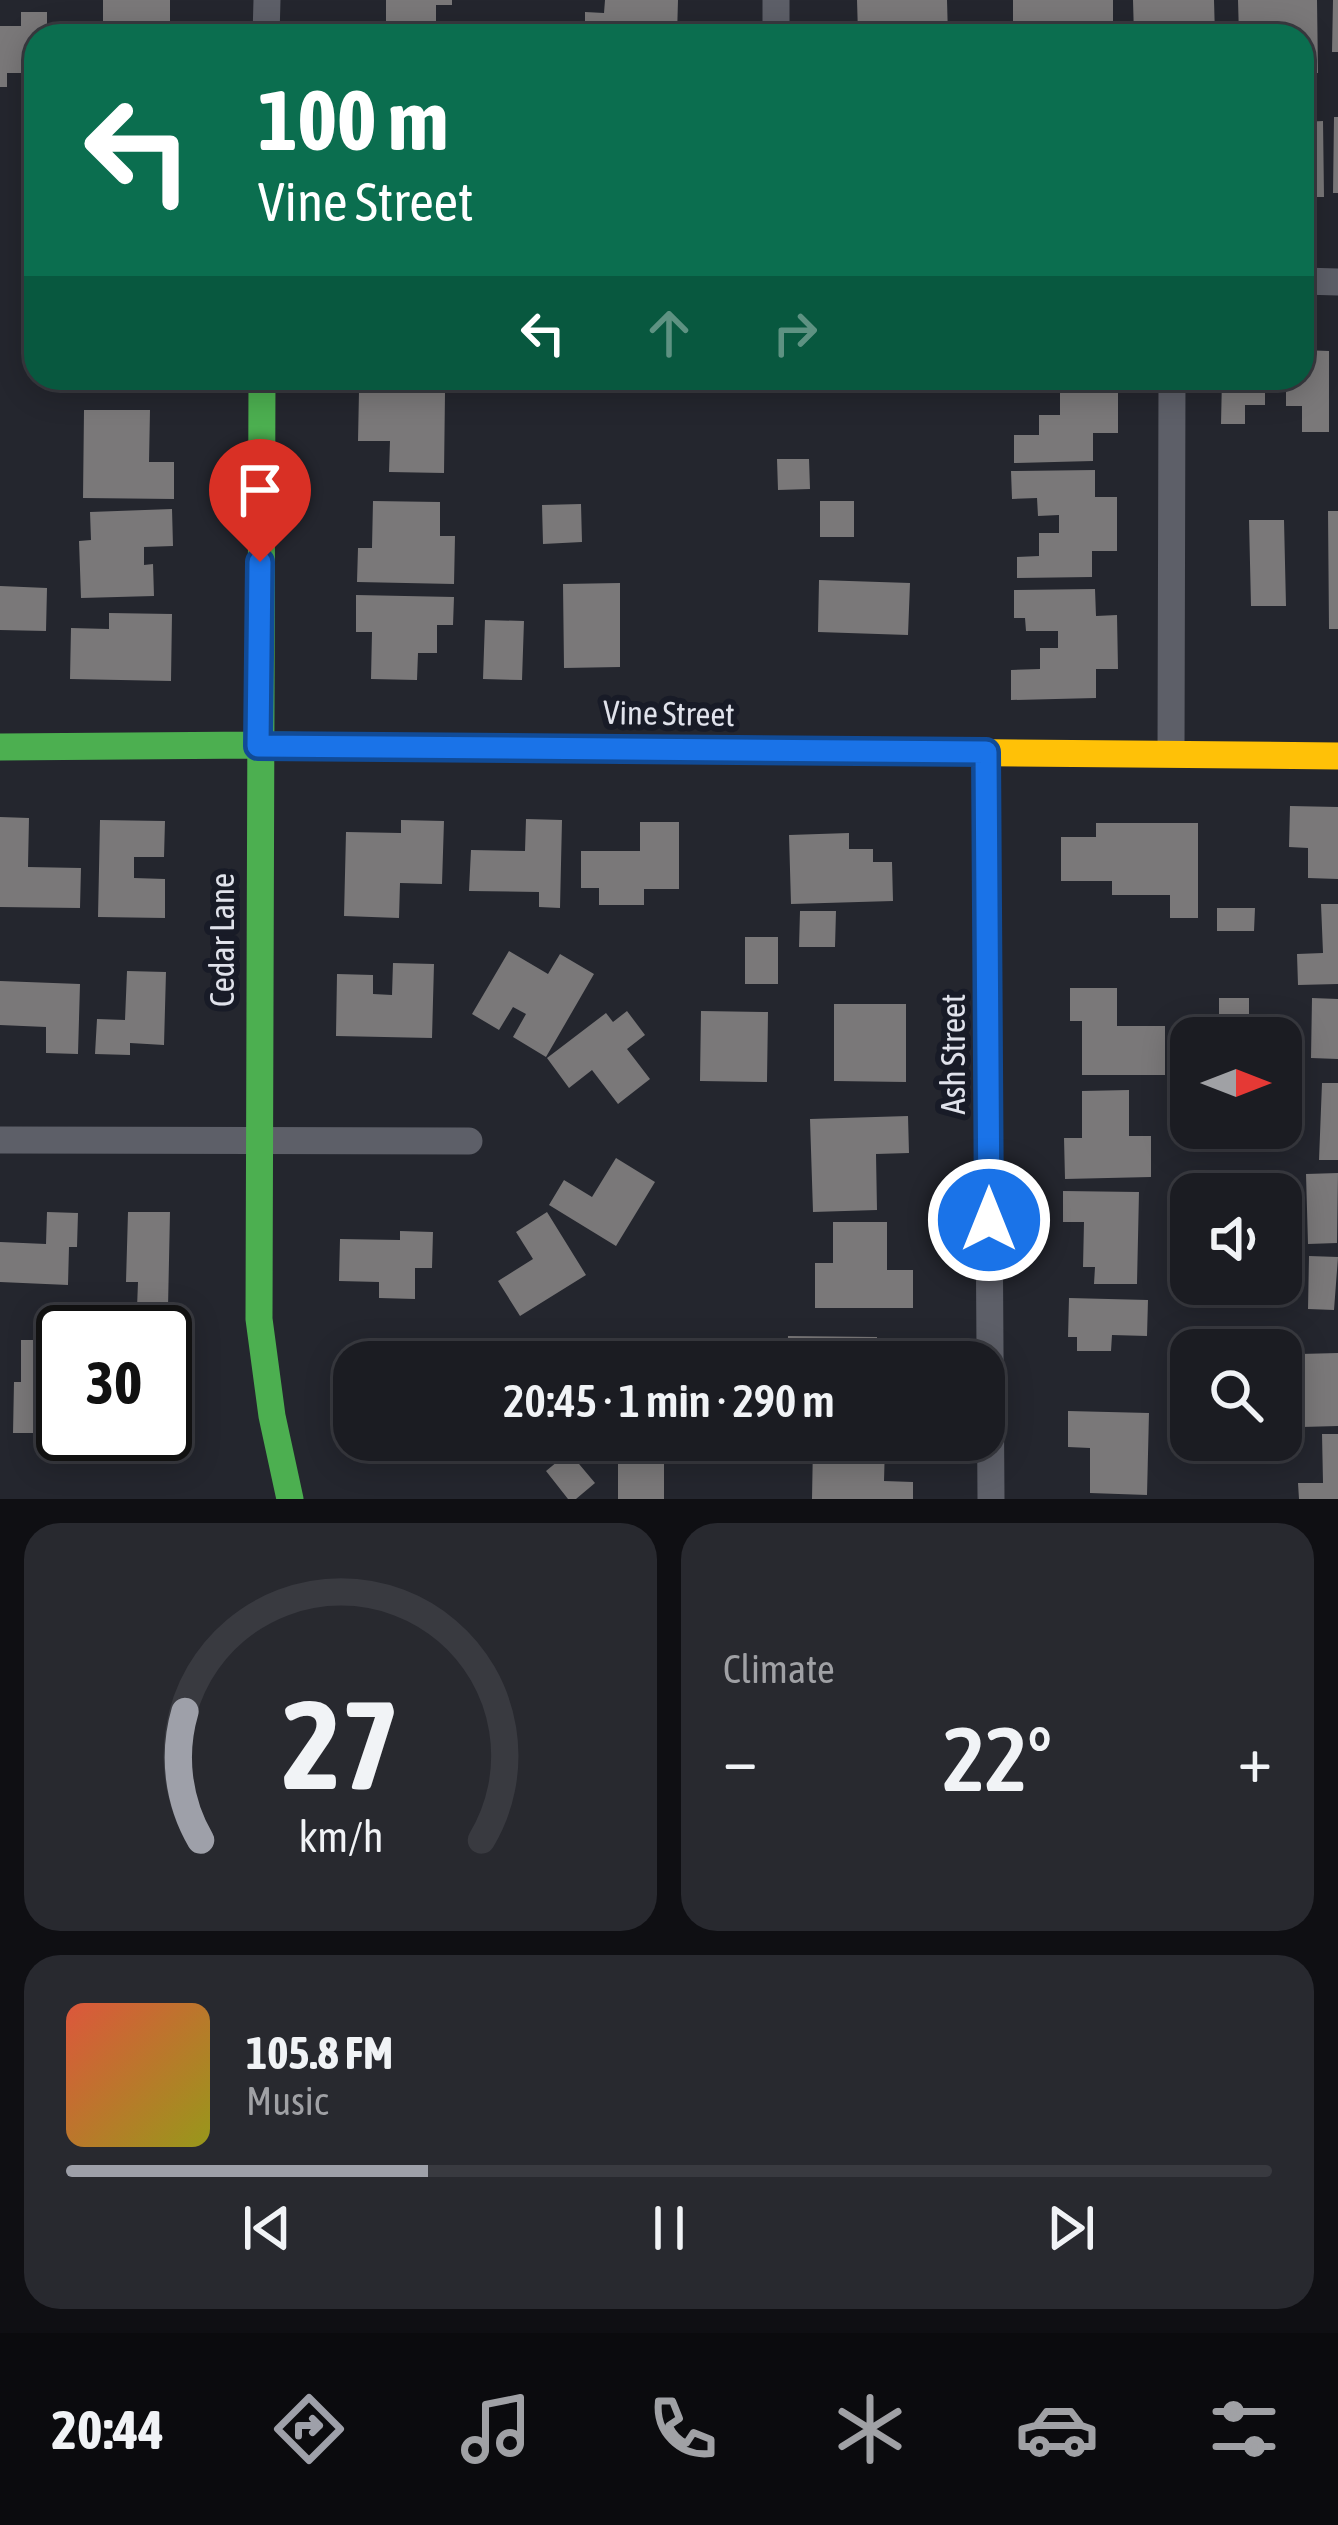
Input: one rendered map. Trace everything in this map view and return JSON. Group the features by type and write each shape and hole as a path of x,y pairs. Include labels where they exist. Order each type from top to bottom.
{"street":[{"name":"Cedar Lane","path":"262,390 259,1319 272,1416 290,1499"},
{"path":"1171,753 1172,390"},
{"name":"Vine Street","path":"0,748 1338,756"},
{"name":"Ash Street","path":"986,752 991,1499"},
{"path":"0,1140 470,1141"}],"building":[{"path":"103,0 170,0 170,21 179,22 179,24 103,24"},
{"path":"386,0 452,0 452,5 436,5 436,24 386,24"},
{"path":"605,0 678,0 677,24 585,24 585,12 604,13"},
{"path":"857,0 947,0 948,24 858,24"},
{"path":"1013,0 1113,0 1113,24 1013,24"},
{"path":"1133,0 1214,0 1215,24 1134,24"},
{"path":"1238,0 1317,0 1318,73 1314,73 1314,24 1239,24"},
{"path":"1333,0 1338,0 1338,52 1332,52"},
{"path":"21,12 47,12 47,24 24,24 24,73 7,73 7,87 0,87 0,26 21,26"},
{"path":"1334,117 1338,117 1338,193 1333,193"},
{"path":"1314,121 1323,121 1324,197 1314,197"},
{"path":"1314,350 1329,351 1329,432 1302,432 1302,406 1286,406 1286,390 1314,390"},
{"path":"1060,390 1118,390 1118,433 1093,433 1093,461 1014,463 1014,435 1039,435 1039,415 1060,415"},
{"path":"1222,390 1265,390 1265,405 1245,405 1245,424 1221,424"},
{"path":"359,391 445,393 444,473 389,472 390,441 358,441"},
{"path":"84,410 150,410 149,462 174,462 174,499 83,498"},
{"path":"777,459 809,459 810,489 778,490"},
{"path":"1095,470 1095,497 1117,497 1117,551 1092,551 1092,577 1017,578 1017,557 1039,556 1039,533 1059,533 1059,515 1038,516 1037,498 1012,499 1011,471"},
{"path":"373,501 440,502 440,536 455,536 454,584 357,582 358,548 372,548"},
{"path":"820,501 854,501 854,537 820,537"},
{"path":"581,504 582,542 543,544 542,505"},
{"path":"172,509 173,546 144,547 144,565 153,564 154,596 81,598 79,541 91,540 90,512"},
{"path":"1328,511 1338,511 1338,629 1329,629"},
{"path":"1249,520 1284,520 1286,606 1251,606"},
{"path":"819,580 910,583 908,635 818,632"},
{"path":"620,583 620,667 564,668 563,584"},
{"path":"0,586 47,588 46,631 0,630"},
{"path":"1095,589 1096,616 1117,615 1118,669 1096,669 1096,698 1011,700 1011,670 1040,669 1040,648 1058,648 1058,631 1026,631 1025,618 1014,618 1014,590"},
{"path":"356,595 454,597 453,625 437,625 437,653 418,653 417,680 371,679 372,632 356,632"},
{"path":"109,613 172,614 171,681 70,679 71,628 109,629"},
{"path":"485,620 524,621 522,680 483,679"},
{"path":"1290,806 1338,807 1338,879 1308,878 1308,848 1289,847"},
{"path":"0,817 29,818 28,867 81,868 80,908 0,907"},
{"path":"526,819 562,820 560,908 539,907 539,892 469,891 471,850 525,851"},
{"path":"100,820 165,821 164,857 134,857 134,878 165,879 165,918 98,917"},
{"path":"401,820 444,821 442,884 400,883 399,918 344,916 346,832 401,833"},
{"path":"640,822 679,822 679,889 644,889 644,905 599,905 599,888 581,888 581,851 640,851"},
{"path":"1096,823 1198,823 1198,918 1170,918 1170,895 1112,895 1112,881 1061,881 1061,837 1096,837"},
{"path":"849,833 849,849 873,849 873,862 892,862 893,901 791,904 789,835"},
{"path":"1321,904 1338,904 1338,984 1298,985 1297,954 1323,953"},
{"path":"1217,908 1255,908 1254,931 1217,931"},
{"path":"800,911 836,911 835,947 799,947"},
{"path":"745,937 778,937 778,984 745,984"},
{"path":"509,951 548,974 560,954 594,974 546,1057 513,1037 526,1014 513,1007 499,1030 472,1014"},
{"path":"393,963 434,964 432,1038 336,1036 337,974 373,975 373,994 392,995"},
{"path":"127,971 166,972 164,1045 130,1043 130,1055 95,1054 97,1019 125,1020"},
{"path":"0,981 80,984 78,1054 46,1053 46,1027 0,1025"},
{"path":"1070,988 1117,988 1117,1026 1165,1026 1165,1075 1082,1075 1082,1021 1070,1021"},
{"path":"1219,998 1249,998 1249,1017 1219,1017"},
{"path":"1312,998 1338,999 1338,1059 1311,1058"},
{"path":"834,1004 906,1004 906,1082 834,1081"},
{"path":"627,1011 645,1035 627,1049 650,1079 618,1104 592,1070 569,1088 547,1058 606,1013 613,1022"},
{"path":"701,1011 768,1012 767,1082 700,1081"},
{"path":"1322,1083 1338,1083 1338,1160 1319,1160"},
{"path":"1129,1090 1129,1136 1151,1136 1151,1177 1065,1179 1064,1138 1082,1138 1082,1091"},
{"path":"908,1116 909,1153 876,1154 877,1210 813,1212 810,1119"},
{"path":"616,1158 655,1182 616,1246 549,1205 564,1180 592,1197"},
{"path":"1338,1173 1337,1243 1308,1244 1306,1174"},
{"path":"1063,1191 1139,1192 1137,1284 1094,1284 1095,1267 1083,1267 1084,1222 1063,1222"},
{"path":"47,1212 78,1213 77,1247 69,1247 68,1285 0,1282 0,1242 46,1244"},
{"path":"128,1212 170,1212 168,1305 137,1305 138,1282 126,1282"},
{"path":"547,1212 586,1275 520,1316 498,1281 533,1259 516,1232"},
{"path":"833,1222 887,1222 887,1270 913,1270 913,1308 815,1308 815,1263 833,1263"},
{"path":"400,1231 433,1232 432,1268 415,1268 415,1299 379,1298 379,1282 339,1281 340,1239 400,1240"},
{"path":"1309,1256 1338,1257 1334,1310 1308,1309"},
{"path":"1069,1298 1148,1300 1147,1336 1112,1335 1111,1351 1077,1351 1077,1337 1068,1337"},
{"path":"788,1336 877,1337 877,1341 788,1341"},
{"path":"21,1340 36,1340 36,1433 13,1433 14,1382 21,1382"},
{"path":"1338,1353 1338,1426 1302,1427 1302,1354"},
{"path":"1068,1411 1149,1413 1147,1495 1090,1493 1090,1448 1068,1447"},
{"path":"1322,1434 1338,1434 1338,1499 1299,1499 1298,1483 1323,1483"},
{"path":"558,1461 577,1461 595,1483 576,1499 568,1499 546,1471"},
{"path":"618,1461 664,1461 664,1499 618,1499"},
{"path":"813,1461 885,1461 884,1481 913,1482 913,1499 812,1499"}],"traffic: fast":[{"path":"262,390 259,1319 272,1416 290,1499"},
{"path":"0,747 811,751"}],"traffic: slow":[{"path":"811,751 1338,756"}],"route":[{"path":"260,562 258,746 986,752 989,1220"}]}
